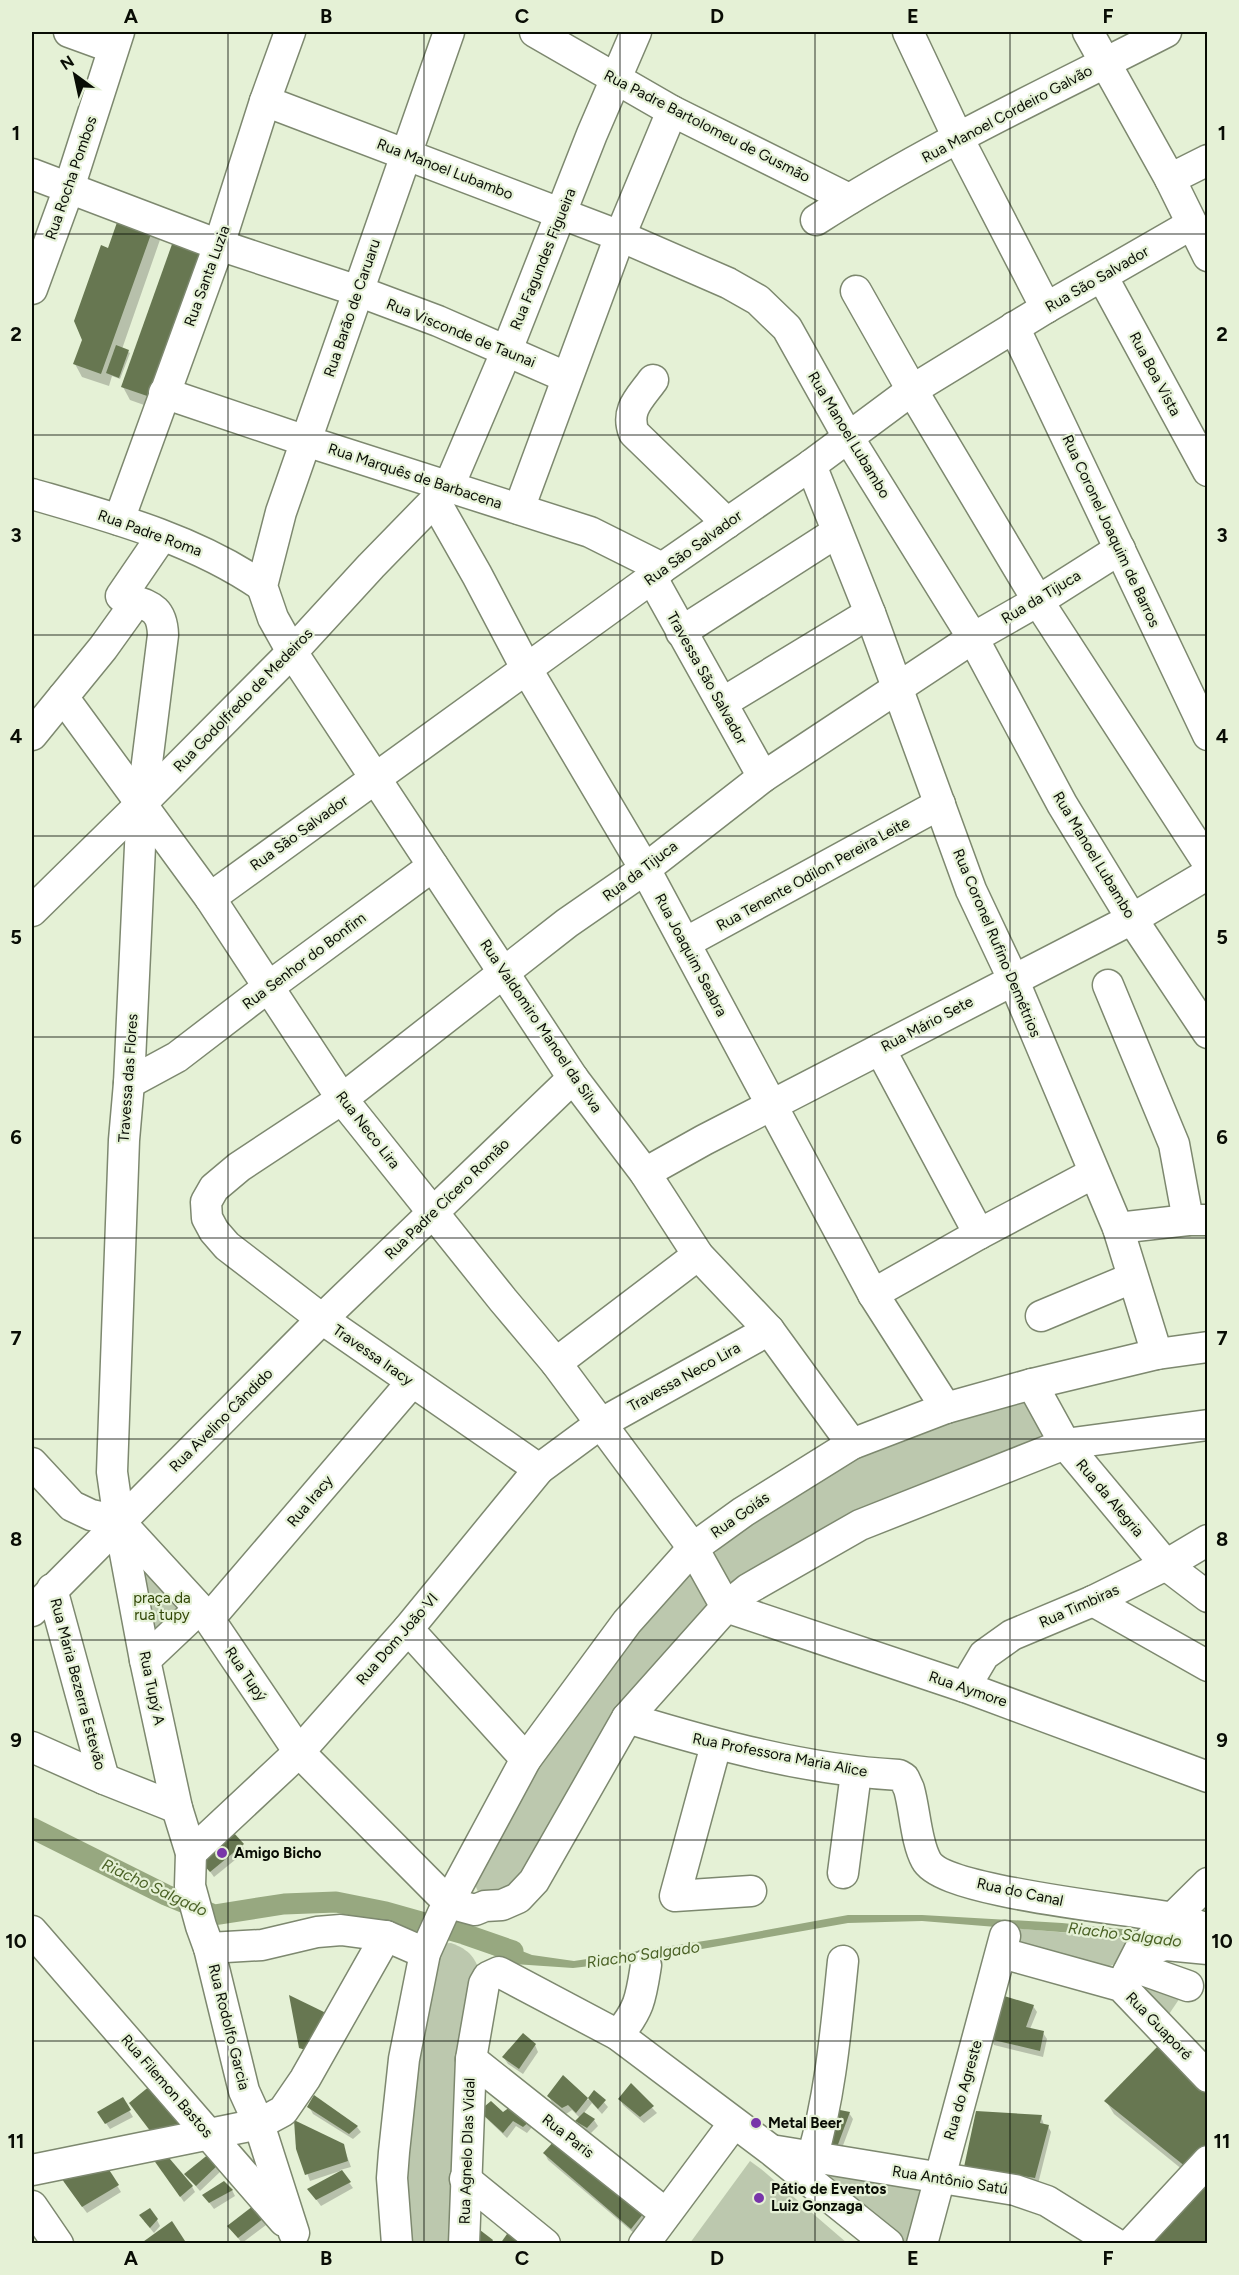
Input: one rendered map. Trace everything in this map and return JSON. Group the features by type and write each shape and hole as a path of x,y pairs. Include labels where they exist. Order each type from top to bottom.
{"street":[{"path":"69,32 116,40"},
{"name":"Rua Santa Luzia","path":"119,520 219,245 265,101 290,32"},
{"name":"Rua Barão de Caruaru","path":"262,586 280,512 449,32"},
{"name":"Rua Padre Bartolomeu de Gusmão","path":"535,32 672,111 849,199"},
{"name":"Rua Fagundes Figueira","path":"442,494 507,350 636,32"},
{"path":"908,32 958,138 1046,308"},
{"path":"1088,32 1170,179 1208,256"},
{"name":"Rua Manoel Cordeiro Galvão","path":"816,220 958,138 1166,32"},
{"name":"Rua Rocha Pombos","path":"32,289 69,188 116,40"},
{"name":"Rua Manoel Lubambo","path":"265,101 620,236 728,283 758,300 779,318 787,328 848,437 973,638 1062,804 1132,919 1208,1033"},
{"path":"519,509 620,236 672,111"},
{"path":"1170,179 1208,160"},
{"name":"Rua Visconde de Taunai","path":"32,174 219,245 358,291 507,350 566,377"},
{"name":"Rua São Salvador","path":"210,898 912,390 1046,308 1192,224"},
{"name":"Rua Boa Vista","path":"1102,276 1208,471"},
{"path":"856,291 912,390 1038,601 1208,862"},
{"name":"Rua Coronel Joaquim de Barros","path":"1014,327 1208,735"},
{"path":"653,380 632,409 629,422 634,433 727,523"},
{"name":"Rua Marquês de Barbacena","path":"164,393 306,441 442,494 519,509 590,532 657,573"},
{"name":"Rua Coronel Rufino Demétrios","path":"811,465 870,613 971,890 1013,979 1118,1228 1157,1354"},
{"name":"Rua Padre Roma","path":"32,494 119,520 162,536 239,569 262,586"},
{"name":"Rua Godolfredo de Medeiros","path":"32,911 292,652 442,494"},
{"name":"Rua Joaquim Seabra","path":"442,494 477,575 526,668 645,869 873,1294 946,1408"},
{"path":"681,632 837,532"},
{"path":"32,735 104,648 162,536"},
{"name":"Rua da Tijuca","path":"214,1231 207,1218 206,1202 214,1188 239,1167 342,1099 567,923 645,869 763,777 973,638 1038,601 1120,549"},
{"name":"Travessa São Salvador","path":"657,573 681,632 763,777"},
{"name":"Rua Valdomiro Manoel da Silva","path":"262,586 273,618 292,652 573,1078 645,1173 698,1255 769,1330 852,1444"},
{"name":"Travessa das Flores","path":"119,1521 112,1472 124,1140 129,1083 142,803 163,635 161,616 158,611 129,598"},
{"path":"722,703 870,613"},
{"name":"Rua Neco Lira","path":"63,697 210,898 342,1099 556,1363 693,1548 726,1607"},
{"name":"Rua Tenente Odilon Pereira Leite","path":"685,943 940,804"},
{"name":"Rua Senhor do Bonfim","path":"129,1083 177,1057 433,866"},
{"name":"Rua Mário Sete","path":"645,1173 704,1140 1132,919 1208,874"},
{"path":"1108,985 1174,1144 1198,1220 1118,1228"},
{"path":"880,1049 979,1234"},
{"name":"Rua Padre Cícero Romão","path":"322,1319 573,1078"},
{"path":"873,1294 1094,1173"},
{"name":"Travessa Iracy","path":"214,1231 227,1246 322,1319 539,1469"},
{"path":"556,1363 698,1255"},
{"path":"1041,1316 1132,1278"},
{"name":"Rua Avelino Cândido","path":"32,1611 322,1319"},
{"name":"Travessa Neco Lira","path":"600,1424 769,1330"},
{"name":"Rua Goiás","path":"397,2244 392,2178 404,2059 437,1927 526,1760 627,1622 693,1548 742,1512 852,1444 946,1408 1032,1383 1157,1354 1208,1347"},
{"name":"Rua Iracy","path":"145,1660 204,1614 412,1382"},
{"name":"Rua da Alegria","path":"1032,1383 1065,1444 1166,1565 1208,1597"},
{"name":"Rua Dom João VI","path":"191,1852 299,1752 408,1629 539,1469 600,1424"},
{"path":"205,1937 262,1945 317,1932 341,1930 386,1936 437,1927 485,1906 502,1905 518,1898 534,1881 627,1718 726,1607 748,1589 860,1525 1065,1444 1208,1425"},
{"path":"32,1463 72,1506 91,1515 119,1521"},
{"name":"Rua Tupý","path":"119,1521 204,1614 299,1752 437,1927"},
{"name":"Rua Tupý A","path":"119,1521 145,1660 177,1808 191,1852"},
{"name":"Rua Timbiras","path":"965,1687 984,1655 1012,1635 1093,1601 1166,1565 1208,1540"},
{"name":"Rua Maria Bezerra Estevão","path":"52,1589 104,1779"},
{"path":"1093,1601 1208,1666"},
{"name":"Rua Aymore","path":"726,1607 965,1687 1208,1778"},
{"path":"408,1629 526,1760"},
{"name":"Rua Professora Maria Alice","path":"627,1718 716,1745 856,1773 899,1775"},
{"path":"716,1745 675,1896 751,1891"},
{"path":"32,1747 177,1808"},
{"path":"843,1873 856,1773"},
{"name":"Rua do Canal","path":"899,1775 904,1778 909,1789 925,1860 935,1870 1014,1894 1172,1919 1208,1929"},
{"name":"Rua Rodolfo Garcia","path":"191,1852 190,1886 244,2091 259,2124 296,2238"},
{"path":"1132,1966 1172,1919 1208,1883"},
{"name":"Rua Filemon Bastos","path":"32,1931 296,2238"},
{"path":"32,2170 259,2124 283,2111 386,1936"},
{"name":"Rua Guaporé","path":"1003,1945 1132,1966 1208,2077"},
{"name":"Rua do Agreste","path":"922,2244 1003,1945"},
{"path":"1132,1966 1166,1945 1208,1949"},
{"path":"812,2158 822,2122 834,2057 843,1962"},
{"path":"646,1965 636,2012 618,2035 771,2150 888,2244"},
{"path":"1132,1966 1188,1986"},
{"name":"Rua Agnelo DIas Vidal","path":"464,2244 471,2059 484,1984 488,1977 496,1972 503,1973 618,2035"},
{"name":"Rua Paris","path":"471,2059 665,2213"},
{"path":"644,2244 734,2123"},
{"name":"Rua Antônio Satú","path":"771,2150 1015,2190 1047,2201 1116,2244"},
{"path":"1131,2244 1208,2161"},
{"path":"465,2179 545,2244"},
{"path":"32,2206 58,2244"}],"green space":[{"path":"1028,1397 1046,1440 744,1583 720,1577 716,1568 715,1553 728,1540 755,1519 864,1452 908,1435"},
{"name":"praça da rua tupy","path":"119,1521 199,1609 145,1660"},
{"path":"693,1573 714,1604 524,1881 488,1901 478,1892 470,1872 575,1706 685,1577"},
{"path":"1013,1928 1137,1939 1117,1963 1108,1967 1009,1946"},
{"path":"451,1943 471,1955 481,1977 455,2243 408,2244 402,2197 412,2058 438,1944"},
{"path":"1140,1974 1186,1989 1165,2020 1134,1985"},
{"name":"Pátio de Eventos Luiz Gonzaga","path":"750,2161 761,2169 847,2243 690,2243"},
{"path":"816,2172 922,2183 915,2243 898,2243"}],"water":[{"path":"848,1915 922,1915 1062,1923 1142,1931 1136,1938 922,1921 848,1923 634,1961 573,1968 514,1964 484,1951 489,1938 532,1955 574,1961 723,1938"}],"building":[{"path":"121,211 155,223 101,374 73,364 82,340 74,321 101,245 108,248"},
{"path":"176,233 208,244 153,398 121,387"},
{"path":"116,345 129,350 119,378 106,373"},
{"name":"Amigo Bicho","path":"233,1832 244,1844 210,1872 201,1862"},
{"path":"289,1995 326,2013 309,2051 299,2048"},
{"path":"1001,1995 1034,2005 1026,2027 1044,2031 1040,2051 989,2039"},
{"path":"523,2033 536,2044 519,2069 502,2057"},
{"path":"1159,2045 1208,2093 1208,2145 1186,2167 1104,2101"},
{"path":"563,2075 588,2098 576,2113 568,2105 562,2108 547,2096"},
{"path":"631,2083 654,2106 640,2117 618,2099"},
{"path":"151,2085 184,2122 151,2132 129,2103"},
{"path":"594,2090 606,2100 598,2109 588,2098"},
{"path":"314,2095 358,2126 349,2134 307,2107"},
{"path":"123,2097 131,2110 105,2124 97,2112"},
{"path":"491,2101 503,2112 513,2105 530,2121 523,2127 513,2121 503,2133 479,2111"},
{"path":"835,2109 850,2112 833,2158 819,2156"},
{"path":"976,2111 1042,2115 1040,2123 1049,2125 1035,2178 964,2167"},
{"path":"584,2112 595,2119 587,2128 575,2121"},
{"path":"294,2120 344,2144 348,2161 305,2175 296,2149"},
{"path":"557,2138 647,2209 631,2229 543,2153"},
{"path":"164,2152 193,2186 180,2197 153,2159"},
{"path":"210,2153 220,2163 196,2186 184,2174"},
{"path":"104,2162 119,2185 82,2207 59,2175"},
{"path":"342,2170 351,2182 316,2200 307,2189"},
{"path":"1208,2180 1208,2244 1145,2244"},
{"path":"224,2181 233,2190 209,2203 202,2195"},
{"path":"253,2206 264,2218 238,2238 227,2226"},
{"path":"150,2208 158,2219 150,2228 139,2215"},
{"path":"172,2221 187,2244 140,2244"},
{"path":"512,2227 524,2244 500,2244"},
{"path":"480,2230 493,2240 491,2244 468,2242"}],"waterway":[{"name":"Riacho Salgado","path":"32,1828 166,1895 214,1915 284,1904 336,1902 386,1912 464,1934 513,1951"}],"place":[{"name":"Amigo Bicho","path":"222,1853"},
{"name":"Metal Beer","path":"756,2123"},
{"name":"Pátio de Eventos Luiz Gonzaga","path":"759,2198"}]}
